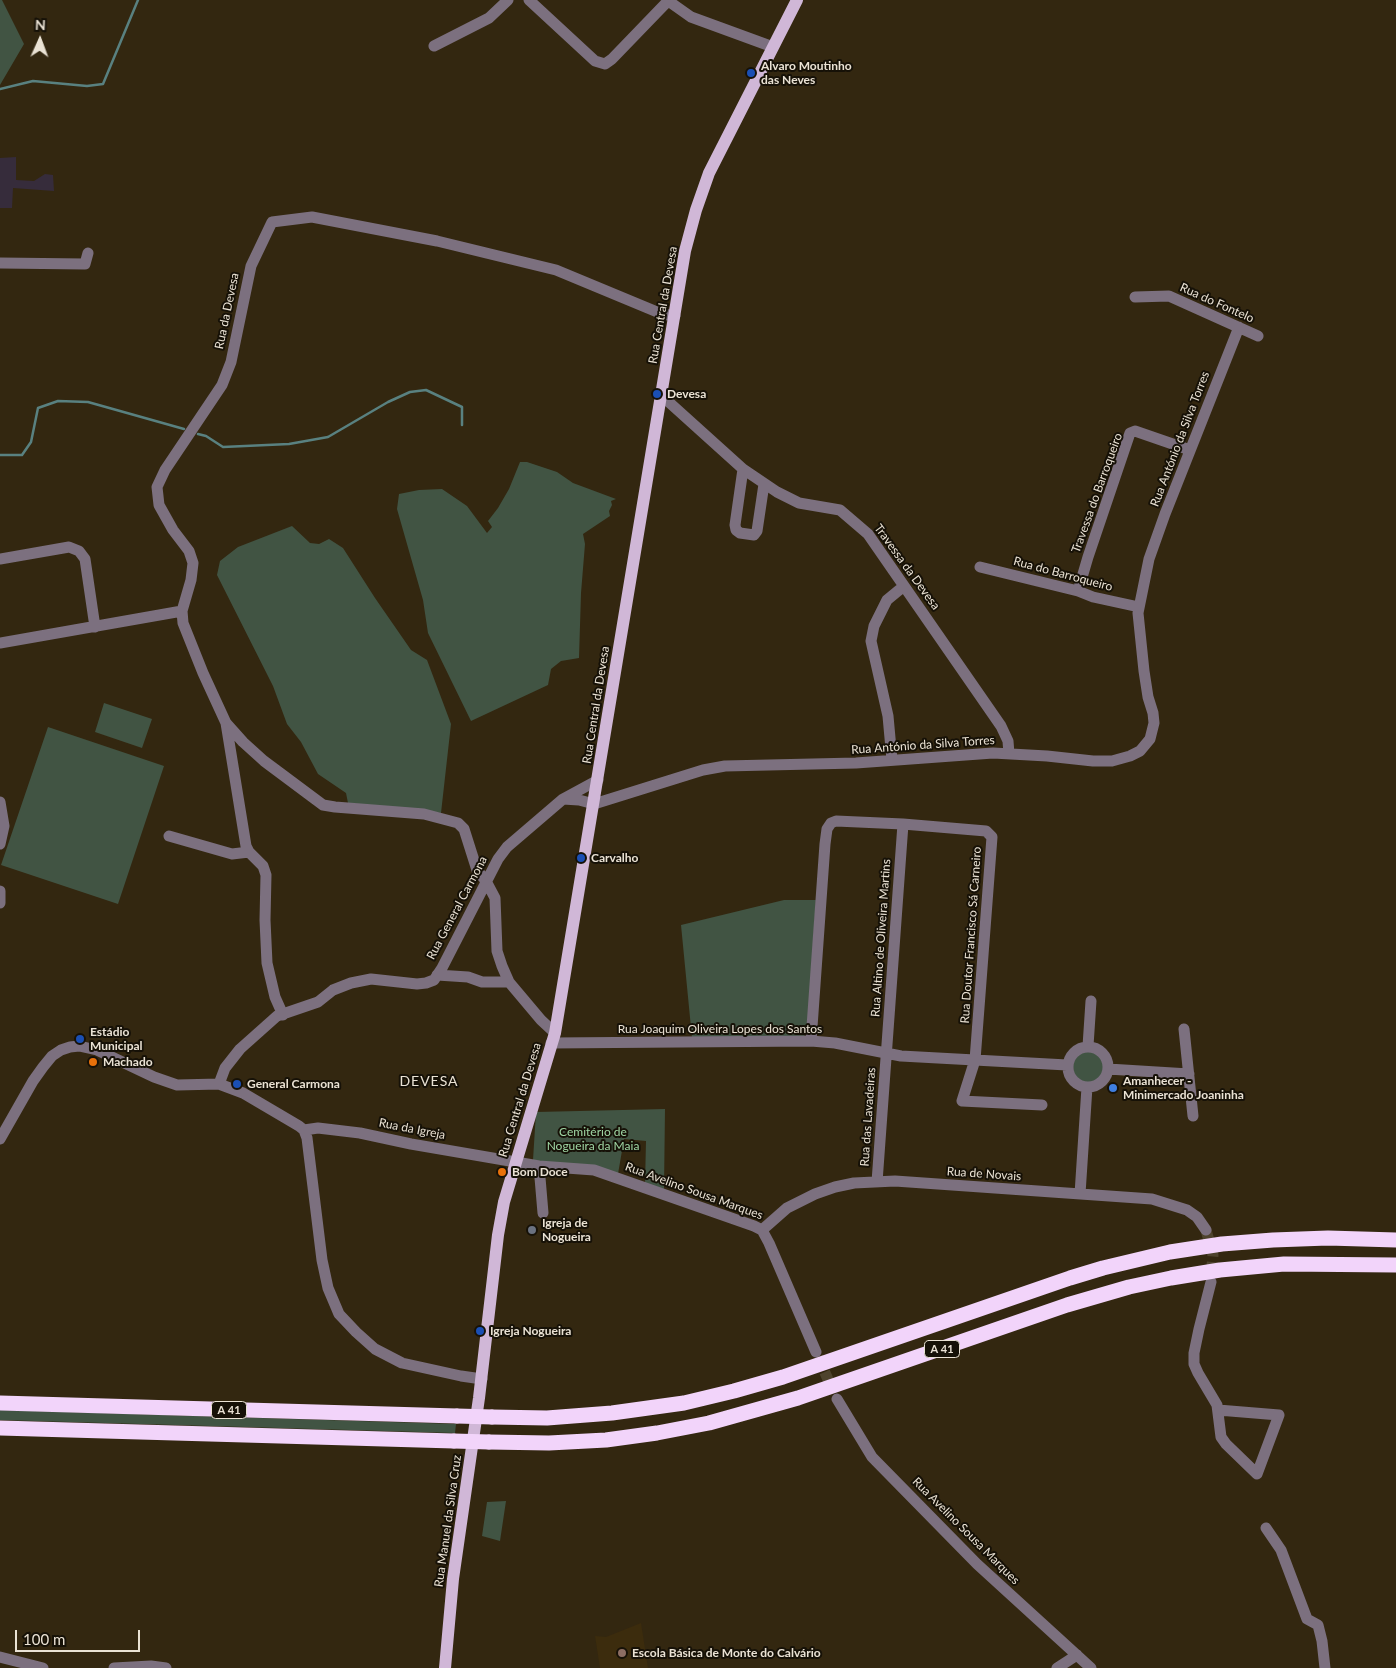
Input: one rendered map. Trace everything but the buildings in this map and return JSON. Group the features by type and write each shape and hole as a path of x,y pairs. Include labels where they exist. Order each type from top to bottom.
{"highway":[{"name":"A 41","path":"0,1403 547,1418 612,1413 676,1404 734,1391 783,1377 1103,1268 1170,1252 1222,1244 1273,1240 1396,1240"},
{"name":"A 41","path":"0,1428 489,1442 548,1443 606,1440 658,1433 727,1419 798,1398 1067,1306 1129,1287 1220,1270 1275,1265 1396,1265"}],"main road":[{"name":"Rua Central da Devesa","path":"482,1379 498,1235 504,1202 515,1161 553,1038 594,804 685,251 709,173 797,0"},
{"name":"Rua Manuel da Silva Cruz","path":"445,1668 453,1579 482,1379"}],"street":[{"path":"434,46 489,18 508,0"},
{"path":"529,0 595,61 605,64 668,1 691,17 773,47"},
{"name":"Rua da Devesa","path":"182,611 191,580 193,563 189,551 173,530 159,505 157,487 165,470 222,385 231,362 251,266 272,222 312,217 437,241 556,270 662,314 675,316"},
{"path":"0,263 85,264 88,253"},
{"name":"Rua do Fontelo","path":"1135,297 1169,296 1258,336"},
{"name":"Rua António da Silva Torres","path":"594,804 695,772 725,766 827,764 968,754 1009,754 1112,761 1140,751 1150,739 1154,723 1141,653 1138,613 1149,560 1239,327"},
{"name":"Travessa da Devesa","path":"661,395 743,469 764,484 799,503 840,510 868,534 1001,726 1008,741 1009,754"},
{"name":"Travessa do Barroqueiro","path":"1078,591 1130,434 1135,431 1190,450"},
{"path":"743,469 735,526 740,534 754,535 757,531 764,484"},
{"path":"0,559 69,547 79,551 85,559 95,626"},
{"name":"Rua do Barroqueiro","path":"980,567 1139,607"},
{"path":"892,760 888,716 871,641 874,626 887,600 904,586"},
{"path":"0,643 182,611 183,623 226,723 243,832 249,852 263,866 266,875 265,920 267,963 275,997 282,1015"},
{"path":"226,723 264,761 323,804 335,807 424,814 458,823 464,829 477,870 486,881 495,898 498,951 509,982 541,1020 553,1038"},
{"name":"Rua General Carmona","path":"220,1084 226,1068 240,1049 277,1016 318,1002 333,990 351,983 371,979 417,984 434,980 498,859 507,848 563,799 598,780"},
{"path":"563,799 579,800 594,804"},
{"path":"0,802 4,826 0,844"},
{"name":"Rua Doutor Francisco Sá Carneiro","path":"811,1041 827,828 831,823 836,821 903,824 981,830 986,831 992,837 975,1060"},
{"name":"Rua Altino de Oliveira Martins","path":"887,1054 903,824"},
{"path":"168,836 232,854 249,852"},
{"path":"0,891 0,903"},
{"path":"437,975 468,977 482,982 509,982"},
{"path":"1088,1046 1091,1002"},
{"path":"1184,1029 1193,1116"},
{"name":"Rua Joaquim Oliveira Lopes dos Santos","path":"553,1038 811,1041 836,1043 887,1054 1067,1065"},
{"path":"0,1139 43,1067 52,1056 70,1047 79,1046 97,1050 177,1086 220,1084 243,1093 304,1130 307,1138 322,1260 328,1288 339,1314 375,1348 402,1363 482,1379"},
{"path":"1088,1046 1096,1048 1103,1054 1107,1061 1108,1069 1099,1084 1087,1087 1073,1081 1068,1073 1067,1065 1073,1052 1088,1046"},
{"name":"Rua das Lavadeiras","path":"877,1182 887,1054"},
{"path":"975,1060 962,1101 1042,1106"},
{"path":"1108,1069 1189,1074"},
{"path":"1080,1194 1087,1087"},
{"name":"Rua da Igreja","path":"304,1130 318,1128 360,1132 411,1144 515,1161"},
{"name":"Rua Avelino Sousa Marques","path":"515,1161 539,1166 594,1170 762,1230 816,1352"},
{"path":"539,1166 544,1213"},
{"name":"Rua de Novais","path":"762,1230 787,1208 815,1194 835,1187 895,1181 1152,1198 1187,1210 1197,1217 1206,1230"},
{"path":"1211,1282 1194,1353 1194,1364 1218,1410 1221,1437 1257,1474 1279,1415 1218,1410"},
{"name":"Rua Avelino Sousa Marques","path":"837,1399 872,1457 977,1564 1091,1668"},
{"path":"1266,1528 1281,1550 1307,1619 1318,1625 1325,1668"},
{"path":"1057,1668 1077,1655"},
{"path":"0,1658 43,1668"},
{"path":"114,1668 152,1666 166,1668"}],"shaded area":[{"path":"16,157 16,180 34,181 45,174 53,175 54,191 13,188 12,208 0,208 0,158"},
{"name":"Escola Básica de Monte do Calvário","path":"641,1623 648,1668 600,1668 595,1636 606,1637"}],"green space":[{"path":"0,0 2,0 24,44 0,85"},
{"path":"520,462 527,462 557,472 573,483 616,499 611,501 610,516 583,534 585,544 579,658 561,661 551,669 548,685 471,721 428,633 423,600 397,509 399,494 419,490 442,489 467,506 487,533 492,527 488,521 509,489"},
{"path":"292,526 310,543 319,544 329,539 343,548 411,650 427,660 451,724 441,813 348,803 346,793 318,774 301,742 287,724 273,686 217,575 220,561 238,547"},
{"path":"104,703 152,719 142,748 95,732"},
{"path":"48,727 164,766 118,904 1,865"},
{"path":"784,900 816,900 807,1034 802,1037 692,1038 681,925"},
{"path":"1089,1051 1095,1052 1100,1056 1104,1061 1104,1073 1100,1078 1095,1082 1089,1083 1083,1082 1078,1078 1074,1073 1073,1067 1074,1061 1078,1056 1083,1052"},
{"name":"Cemitério de Nogueira da Maia","path":"665,1109 664,1189 645,1184 646,1141 624,1139 618,1174 533,1160 536,1112"},
{"path":"0,1410 456,1424 455,1433 0,1420"},
{"path":"506,1501 500,1541 482,1536 487,1502"}],"waterway":[{"path":"0,89 33,81 87,86 103,84 138,0"},
{"path":"198,434 206,436 223,447 289,444 328,437 388,402 410,392 426,390 462,407 462,425"},
{"path":"0,455 22,455 31,442 38,408 58,401 88,402 184,429"}],"tunnel":[{"path":"1206,1230 1213,1255 1211,1277"},
{"path":"818,1357 834,1393"}],"place":[{"name":"Alvaro Moutinho das Neves","path":"751,73"},
{"name":"Devesa","path":"657,394"},
{"name":"Carvalho","path":"581,858"},
{"name":"Estádio Municipal","path":"80,1039"},
{"name":"Machado","path":"93,1062"},
{"name":"General Carmona","path":"237,1084"},
{"name":"Amanhecer - Minimercado Joaninha","path":"1113,1088"},
{"name":"Bom Doce","path":"502,1172"},
{"name":"Igreja de Nogueira","path":"532,1230"},
{"name":"Igreja Nogueira","path":"480,1331"},
{"name":"Escola Básica de Monte do Calvário","path":"622,1653"}],"district":[{"name":"DEVESA","path":"429,1081"}]}
